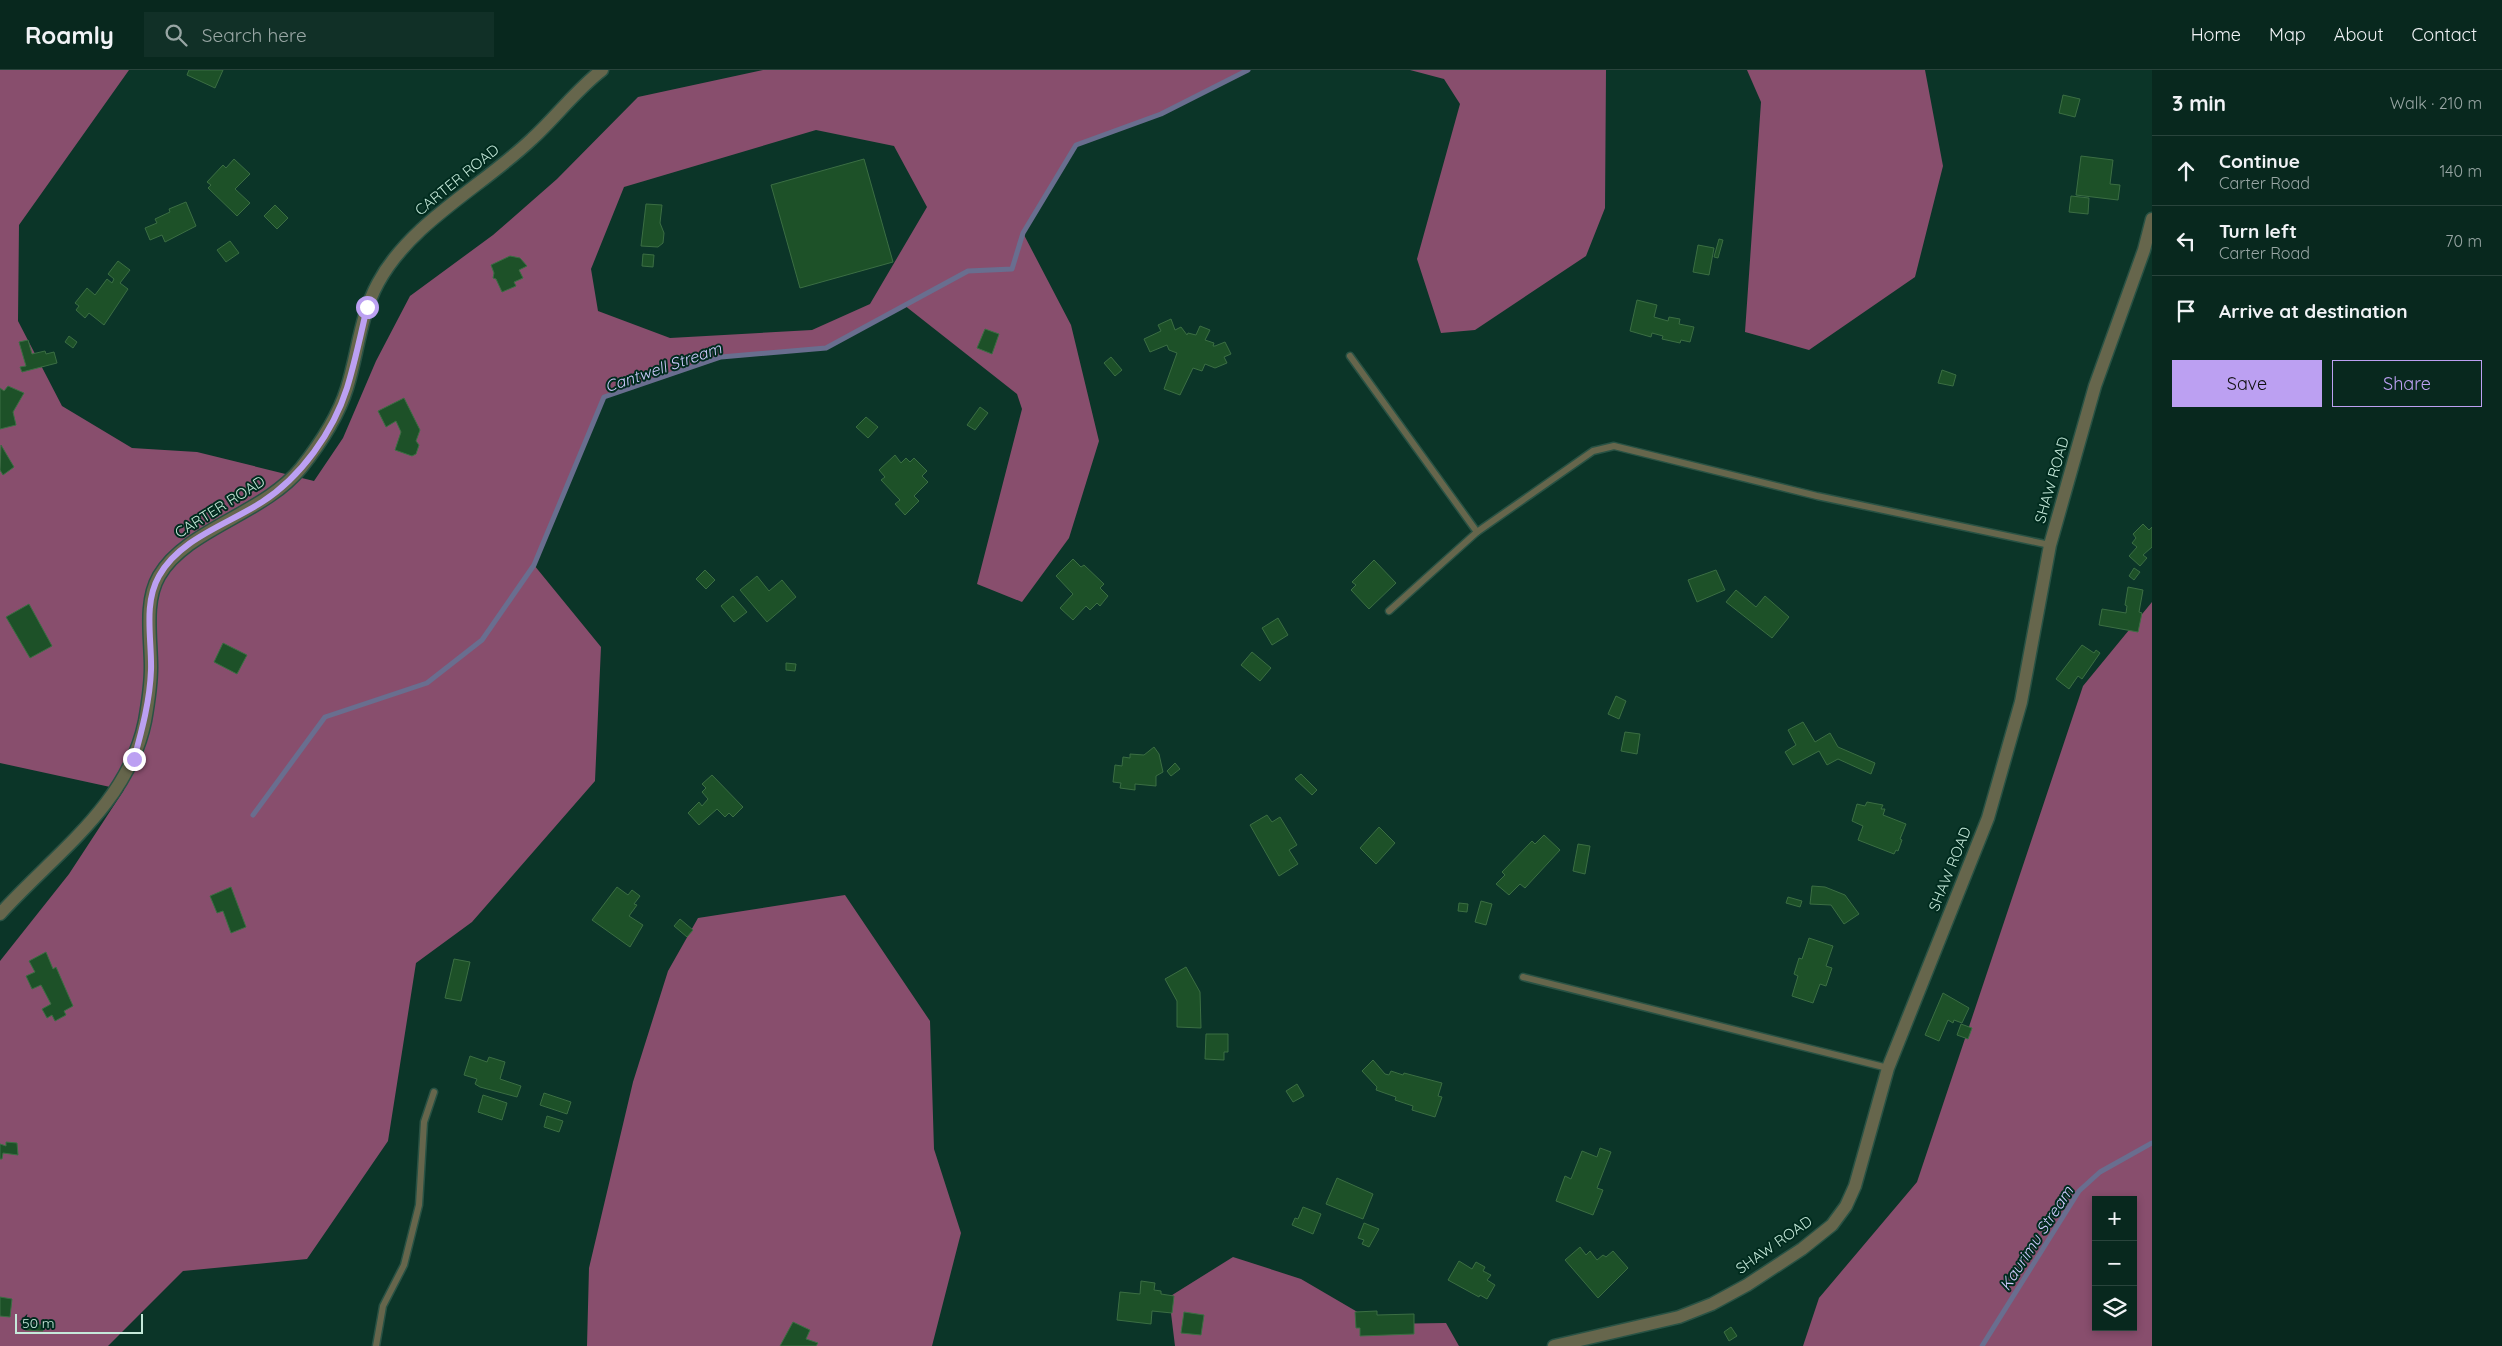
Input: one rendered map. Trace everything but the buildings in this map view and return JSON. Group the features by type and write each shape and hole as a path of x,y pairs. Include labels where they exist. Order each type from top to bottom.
{"street":[{"name":"CARTER ROAD","path":"0,914 90,823 115,791 134,759 145,721 151,671 151,599 158,577 188,544 263,501 300,468 333,422 347,389 367,307 378,282 394,260 412,238 531,140 602,70"},
{"name":"SHAW ROAD","path":"1554,1346 1679,1317 1712,1304 1746,1285 1802,1249 1832,1225 1846,1206 1855,1186 1888,1068 1988,818 2021,702 2050,545 2096,386 2144,250 2152,219"}],"lane":[{"path":"1350,356 1477,532"},
{"path":"1389,611 1477,532 1593,450 1614,446 1817,496 2050,545"},
{"path":"1523,977 1888,1068"},
{"path":"376,1346 383,1306 404,1265 419,1205 424,1122 434,1092"}],"shaded area":[{"path":"0,70 129,70 19,225 18,321 62,406 132,448 197,452 314,481 343,438 376,361 410,296 493,235 557,179 638,97 763,70 1248,70 1161,114 1076,145 1023,233 1071,325 1099,441 1069,538 1022,602 977,584 1022,409 1017,394 904,305 826,348 721,357 604,397 534,565 601,647 595,781 472,922 416,963 388,1141 307,1259 183,1271 108,1346 0,1346 0,961 69,874 124,790 0,763","holes":["816,130 894,146 927,207 870,304 812,330 670,338 598,311 591,269 624,187"]},
{"path":"1410,70 1606,70 1605,208 1586,256 1475,330 1441,333 1417,259 1460,104 1444,79"},
{"path":"1747,70 1925,70 1943,166 1915,277 1809,350 1745,332 1761,102"},
{"path":"2152,602 2152,1346 1803,1346 1819,1298 1917,1182 2083,686"},
{"path":"845,895 930,1021 934,1149 961,1233 932,1346 587,1346 589,1268 633,1082 668,971 698,918"},
{"path":"1233,1257 1301,1279 1378,1324 1446,1323 1459,1346 1175,1346 1169,1297"}],"waterway":[{"name":"Cantwell Stream","path":"253,815 325,717 427,683 482,640 534,565 604,397 721,357 826,348 968,271 1012,269 1023,233 1076,145 1161,114 1248,70"},
{"name":"Kaurimu Stream","path":"1982,1346 2079,1191 2100,1172 2152,1143"}],"route":[{"path":"134,759 145,721 151,671 151,599 158,577 170,561 188,544 263,501 284,485 300,468 333,422 347,389 367,307"}]}
